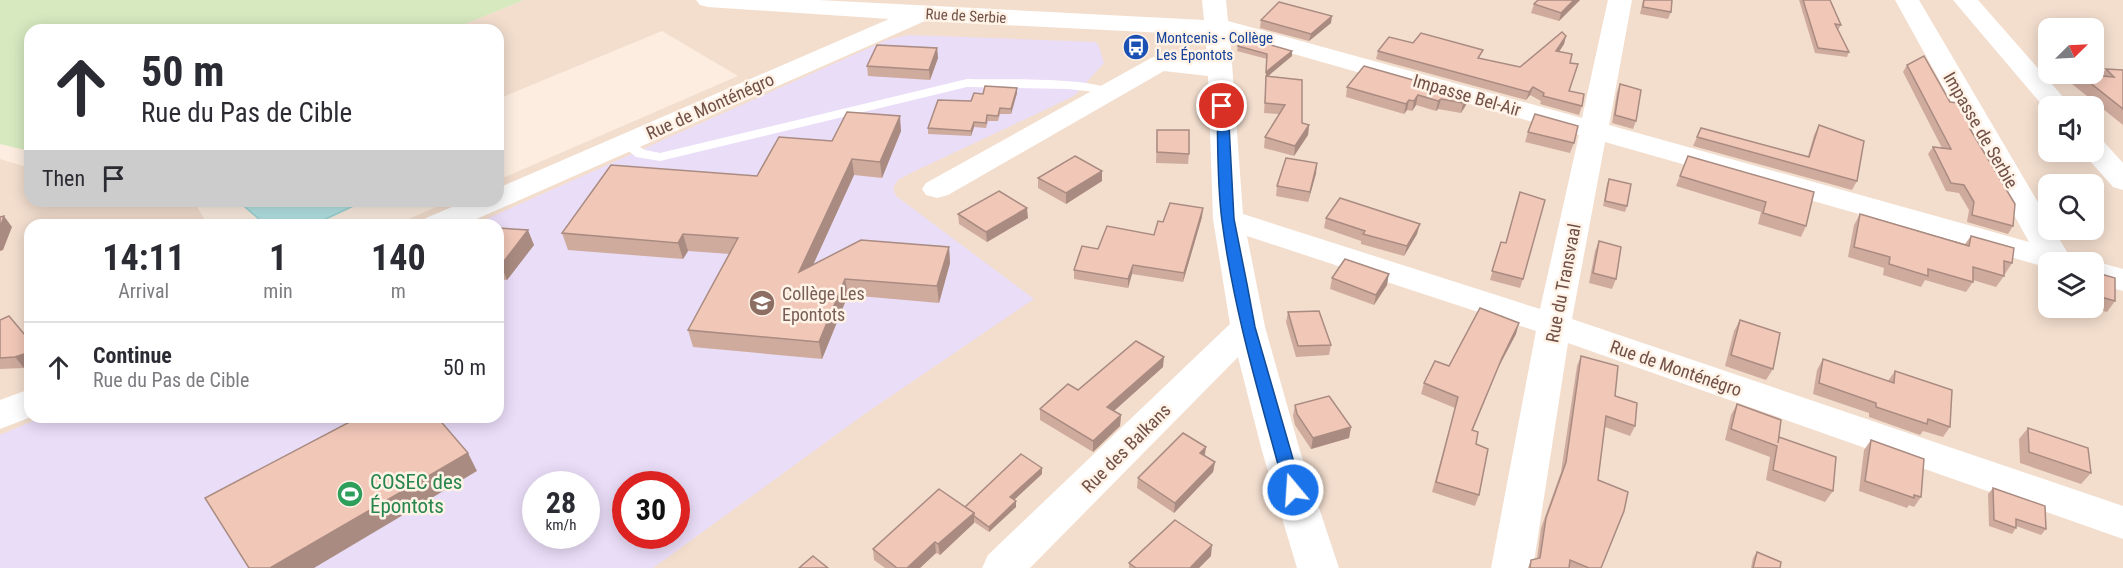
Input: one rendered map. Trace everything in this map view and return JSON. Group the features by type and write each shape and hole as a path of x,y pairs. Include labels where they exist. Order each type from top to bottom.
{"street":[{"name":"Rue de Serbie","path":"708,0 1152,26"},
{"name":"Rue du Transvaal","path":"1512,568 1554,325 1620,0"},
{"name":"Impasse de Serbie","path":"1907,0 2055,252"},
{"path":"1965,0 2049,96"},
{"name":"Impasse Bel-Air","path":"1152,26 1215,13 1234,29 2038,255"},
{"path":"1215,13 1221,68 1228,219 1248,327 1281,451 1318,568"},
{"name":"Rue de Monténégro","path":"504,196 922,14"},
{"path":"1152,26 1147,44 1160,63"},
{"path":"937,189 1160,63 1191,68 1221,68"},
{"path":"2104,159 2123,181"},
{"path":"451,219 478,207"},
{"name":"Rue de Monténégro","path":"1228,219 1554,325 2123,522"},
{"path":"2104,275 2123,280"},
{"name":"Rue des Balkans","path":"1004,568 1248,327"},
{"path":"0,415 24,405"}],"lane":[{"path":"626,143 641,154 660,157 967,83 1068,85 1096,88 1107,92"}],"shaded area":[{"path":"524,0 2123,0 2123,568 0,568 0,159 24,166 24,207 197,207 204,219 24,219 24,423 504,423 504,219 409,219 436,207 504,207 504,177 738,76 662,31 504,97 504,24 465,24"},
{"name":"Collège Les Epontots","path":"908,35 1096,42 1104,63 1074,96 913,172 898,180 893,188 896,196 1034,299 866,413 690,541 690,471 612,471 612,549 679,549 653,568 0,568 0,435 28,423 504,423 504,219 486,219 887,40"}],"green space":[{"path":"0,0 524,0 465,24 24,24 24,150 0,144"}],"water":[{"path":"245,207 351,207 326,219 259,219"}],"building":[{"path":"1538,0 1574,0 1561,13 1534,4"},
{"path":"1644,0 1672,0 1671,12 1643,7"},
{"path":"1803,0 1830,0 1841,25 1835,24 1849,52 1818,48"},
{"path":"1279,2 1332,16 1311,34 1261,20"},
{"path":"1562,32 1566,36 1556,51 1572,54 1570,63 1578,64 1569,91 1584,94 1582,106 1543,96 1544,93 1533,87 1529,92 1378,51 1389,37 1413,43 1421,33 1483,50 1478,58 1520,67"},
{"path":"1246,38 1292,51 1266,72 1267,54 1238,46"},
{"path":"877,45 937,48 929,70 867,66"},
{"path":"1924,56 1950,102 1958,103 1973,129 1970,129 2015,204 2013,226 1972,215 1974,202 1964,185 1951,183 1933,147 1951,149 1907,65"},
{"path":"1364,66 1469,96 1463,103 1441,99 1438,101 1418,95 1414,101 1409,100 1406,104 1347,87"},
{"path":"2106,69 2123,70 2123,109 2092,84 2104,84 2104,76 2114,77"},
{"path":"1266,76 1302,80 1302,123 1309,125 1295,146 1265,137 1285,105 1265,103"},
{"path":"1620,84 1641,90 1636,121 1615,115"},
{"path":"985,86 1017,88 1011,109 1000,108 998,116 987,115 986,123 974,122 971,131 928,128 938,100 971,101 974,93 983,94"},
{"path":"847,112 900,116 880,162 852,159 799,272 861,240 949,247 937,286 845,279 819,342 688,330 738,238 683,234 678,243 562,233 611,165 757,176 779,137 832,141"},
{"path":"1535,114 1578,126 1574,143 1528,132"},
{"path":"1819,125 1864,141 1857,181 1697,137 1701,128 1809,157"},
{"path":"1157,130 1189,130 1189,154 1157,152"},
{"path":"1075,156 1102,171 1066,193 1038,178"},
{"path":"1688,156 1814,192 1806,226 1763,213 1766,202 1680,176"},
{"path":"1286,158 1317,163 1310,192 1277,186"},
{"path":"1609,179 1631,184 1627,206 1605,201"},
{"path":"999,191 1027,208 986,232 958,214"},
{"path":"1520,192 1545,200 1523,279 1492,271 1501,242 1506,243"},
{"path":"1340,198 1420,224 1407,246 1363,234 1365,231 1326,218"},
{"path":"1170,203 1203,208 1184,273 1133,265 1128,279 1074,270 1082,246 1098,249 1107,226 1154,235 1158,221 1163,222"},
{"path":"1860,214 1969,246 1971,236 2014,248 2012,263 2004,261 2004,276 1973,267 1973,282 1928,269 1928,276 1889,264 1890,257 1854,247"},
{"path":"504,228 528,230 504,261"},
{"path":"1599,241 1621,247 1616,279 1593,273"},
{"path":"1345,259 1389,274 1376,295 1332,278"},
{"path":"2104,275 2115,278 2115,301 2104,298"},
{"path":"1480,308 1519,323 1472,430 1478,432 1476,444 1488,449 1479,495 1436,482 1458,397 1424,383 1435,361 1449,366"},
{"path":"1319,311 1331,345 1298,346 1288,312"},
{"path":"9,316 24,334 24,354 0,358 0,320"},
{"path":"1740,320 1780,333 1773,369 1731,355"},
{"path":"1136,341 1164,357 1107,407 1121,415 1093,441 1040,409 1068,384 1078,390"},
{"path":"1581,356 1618,366 1615,396 1637,403 1635,426 1606,416 1598,480 1628,492 1624,511 1601,568 1589,568 1570,560 1569,568 1530,568 1531,560 1540,558 1546,518 1566,462"},
{"path":"1823,359 1894,383 1895,371 1952,390 1950,427 1928,419 1927,424 1876,407 1876,403 1819,383"},
{"path":"1329,396 1351,427 1313,438 1297,414 1295,405"},
{"path":"1737,404 1781,420 1778,443 1779,437 1836,457 1833,491 1773,470 1777,446 1731,429"},
{"name":"COSEC des Épontots","path":"348,423 442,423 468,453 270,568 249,568 205,498"},
{"path":"2028,428 2088,448 2091,473 2029,452"},
{"path":"1183,433 1206,447 1200,453 1215,462 1175,503 1138,478"},
{"path":"1871,440 1924,459 1921,497 1914,495 1914,498 1865,481"},
{"path":"1021,454 1042,468 1010,497 1016,501 989,527 965,507"},
{"path":"1993,488 2045,506 2046,529 2016,519 2016,528 1994,520"},
{"path":"939,489 974,513 938,544 935,542 907,568 897,568 873,549"},
{"path":"1175,520 1212,545 1190,568 1136,568 1129,563"},
{"path":"1757,552 1781,562 1780,568 1753,568"},
{"path":"813,556 828,568 799,568"}],"place":[{"name":"Montcenis - Collège Les Épontots","path":"1136,47"},
{"name":"Collège Les Epontots","path":"762,303"},
{"name":"COSEC des Épontots","path":"350,494"}],"route":[{"path":"1222,106 1228,219 1240,284 1248,327 1293,490"}]}
